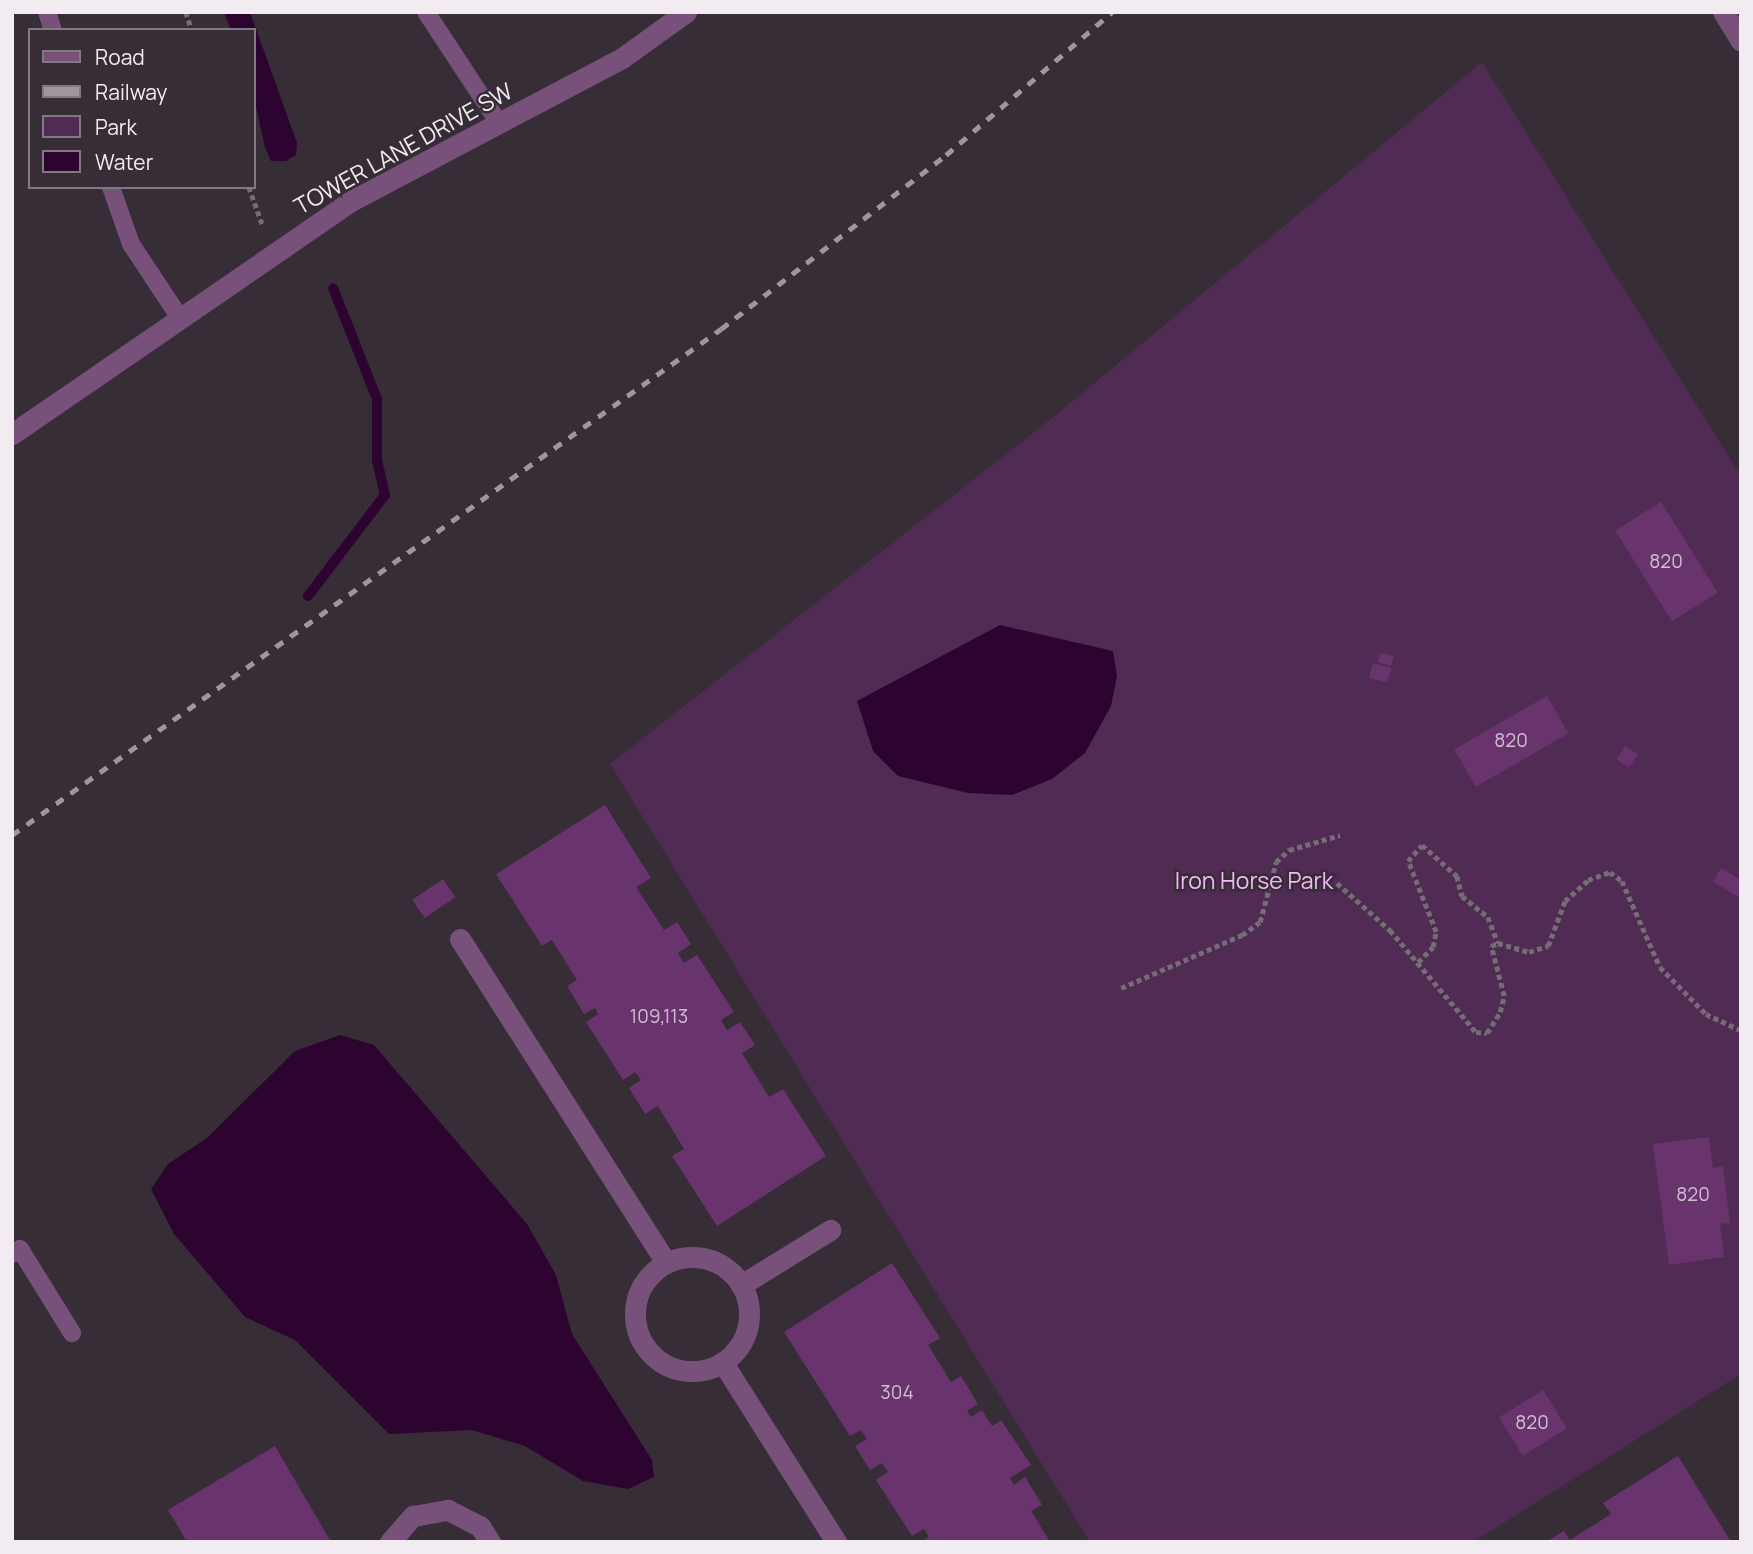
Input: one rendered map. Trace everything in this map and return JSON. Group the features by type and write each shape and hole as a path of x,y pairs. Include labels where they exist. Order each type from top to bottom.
{"street":[{"name":"TOWER LANE DRIVE SW","path":"12,434 273,252 351,201 622,58 686,12"},
{"path":"1723,12 1741,41"},
{"path":"460,939 666,1262"},
{"path":"741,1285 830,1230"},
{"path":"708,1258 741,1285 748,1328 723,1363 678,1370 641,1342 636,1297 666,1262 708,1258"},
{"path":"723,1363 836,1542"},
{"path":"390,1542 414,1516 439,1510 465,1516 490,1542"}],"lane":[{"path":"426,12 499,123"},
{"path":"112,189 131,244 180,318"},
{"path":"12,1254 20,1249 72,1333"}],"path":[{"path":"250,189 273,252"},
{"path":"1121,988 1242,935 1260,922 1276,862 1289,850 1340,835"},
{"path":"1418,962 1433,947 1436,932 1408,861 1422,845 1457,876 1462,896 1488,918 1498,943"},
{"path":"1337,883 1418,962 1459,1017 1487,1033 1504,996 1492,960 1491,946 1498,943 1541,953 1566,901 1588,880 1610,872 1622,881 1660,967 1706,1014 1741,1030"}],"green space":[{"name":"Iron Horse Park","path":"1482,62 1741,476 1741,1374 1473,1542 1090,1542 610,764 1051,419"}],"water":[{"path":"224,12 250,12 256,28 230,28"},
{"path":"256,29 297,143 296,155 286,161 271,161 265,148 256,106"},
{"path":"1000,625 1113,651 1117,676 1111,706 1085,753 1052,779 1012,795 968,793 898,776 873,751 857,701"},
{"path":"340,1035 374,1045 527,1224 556,1275 572,1334 652,1460 654,1477 628,1489 583,1481 525,1446 472,1430 389,1434 295,1340 245,1317 174,1234 151,1189 168,1164 207,1138 295,1051"}],"building":[{"path":"1661,502 1718,593 1672,621 1615,531"},
{"path":"1380,653 1394,656 1391,666 1378,662"},
{"path":"1373,663 1391,668 1387,683 1369,677"},
{"path":"1547,696 1568,733 1476,787 1454,750"},
{"path":"1625,746 1638,754 1629,768 1617,760"},
{"path":"605,805 651,878 636,887 664,930 677,922 691,944 678,953 684,963 697,955 734,1012 721,1020 727,1030 740,1022 755,1045 742,1053 769,1097 783,1089 826,1156 717,1226 672,1156 684,1149 658,1106 645,1114 629,1088 641,1080 635,1072 623,1080 586,1022 598,1014 595,1008 584,1014 567,986 577,980 552,940 542,946 496,874"},
{"path":"1721,868 1741,880 1741,898 1713,882"},
{"path":"443,879 455,897 425,918 412,900"},
{"path":"1709,1137 1713,1168 1723,1166 1730,1223 1720,1224 1724,1257 1669,1265 1653,1144"},
{"path":"892,1263 940,1338 928,1345 951,1382 961,1376 978,1404 967,1411 971,1417 982,1410 992,1426 1001,1420 1031,1465 1010,1478 1014,1485 1025,1477 1042,1505 1031,1511 1050,1542 921,1542 929,1537 924,1529 912,1536 876,1480 888,1472 882,1463 870,1470 855,1446 867,1439 861,1430 850,1436 784,1332"},
{"path":"1543,1390 1567,1428 1523,1456 1499,1418"},
{"path":"275,1446 331,1542 187,1542 168,1510"},
{"path":"1678,1456 1731,1542 1546,1542 1564,1531 1570,1540 1611,1514 1603,1503"}],"waterway":[{"path":"308,596 385,495 377,461 377,399 333,288"}],"railway":[{"path":"12,835 721,329 946,155 1112,12"}]}
